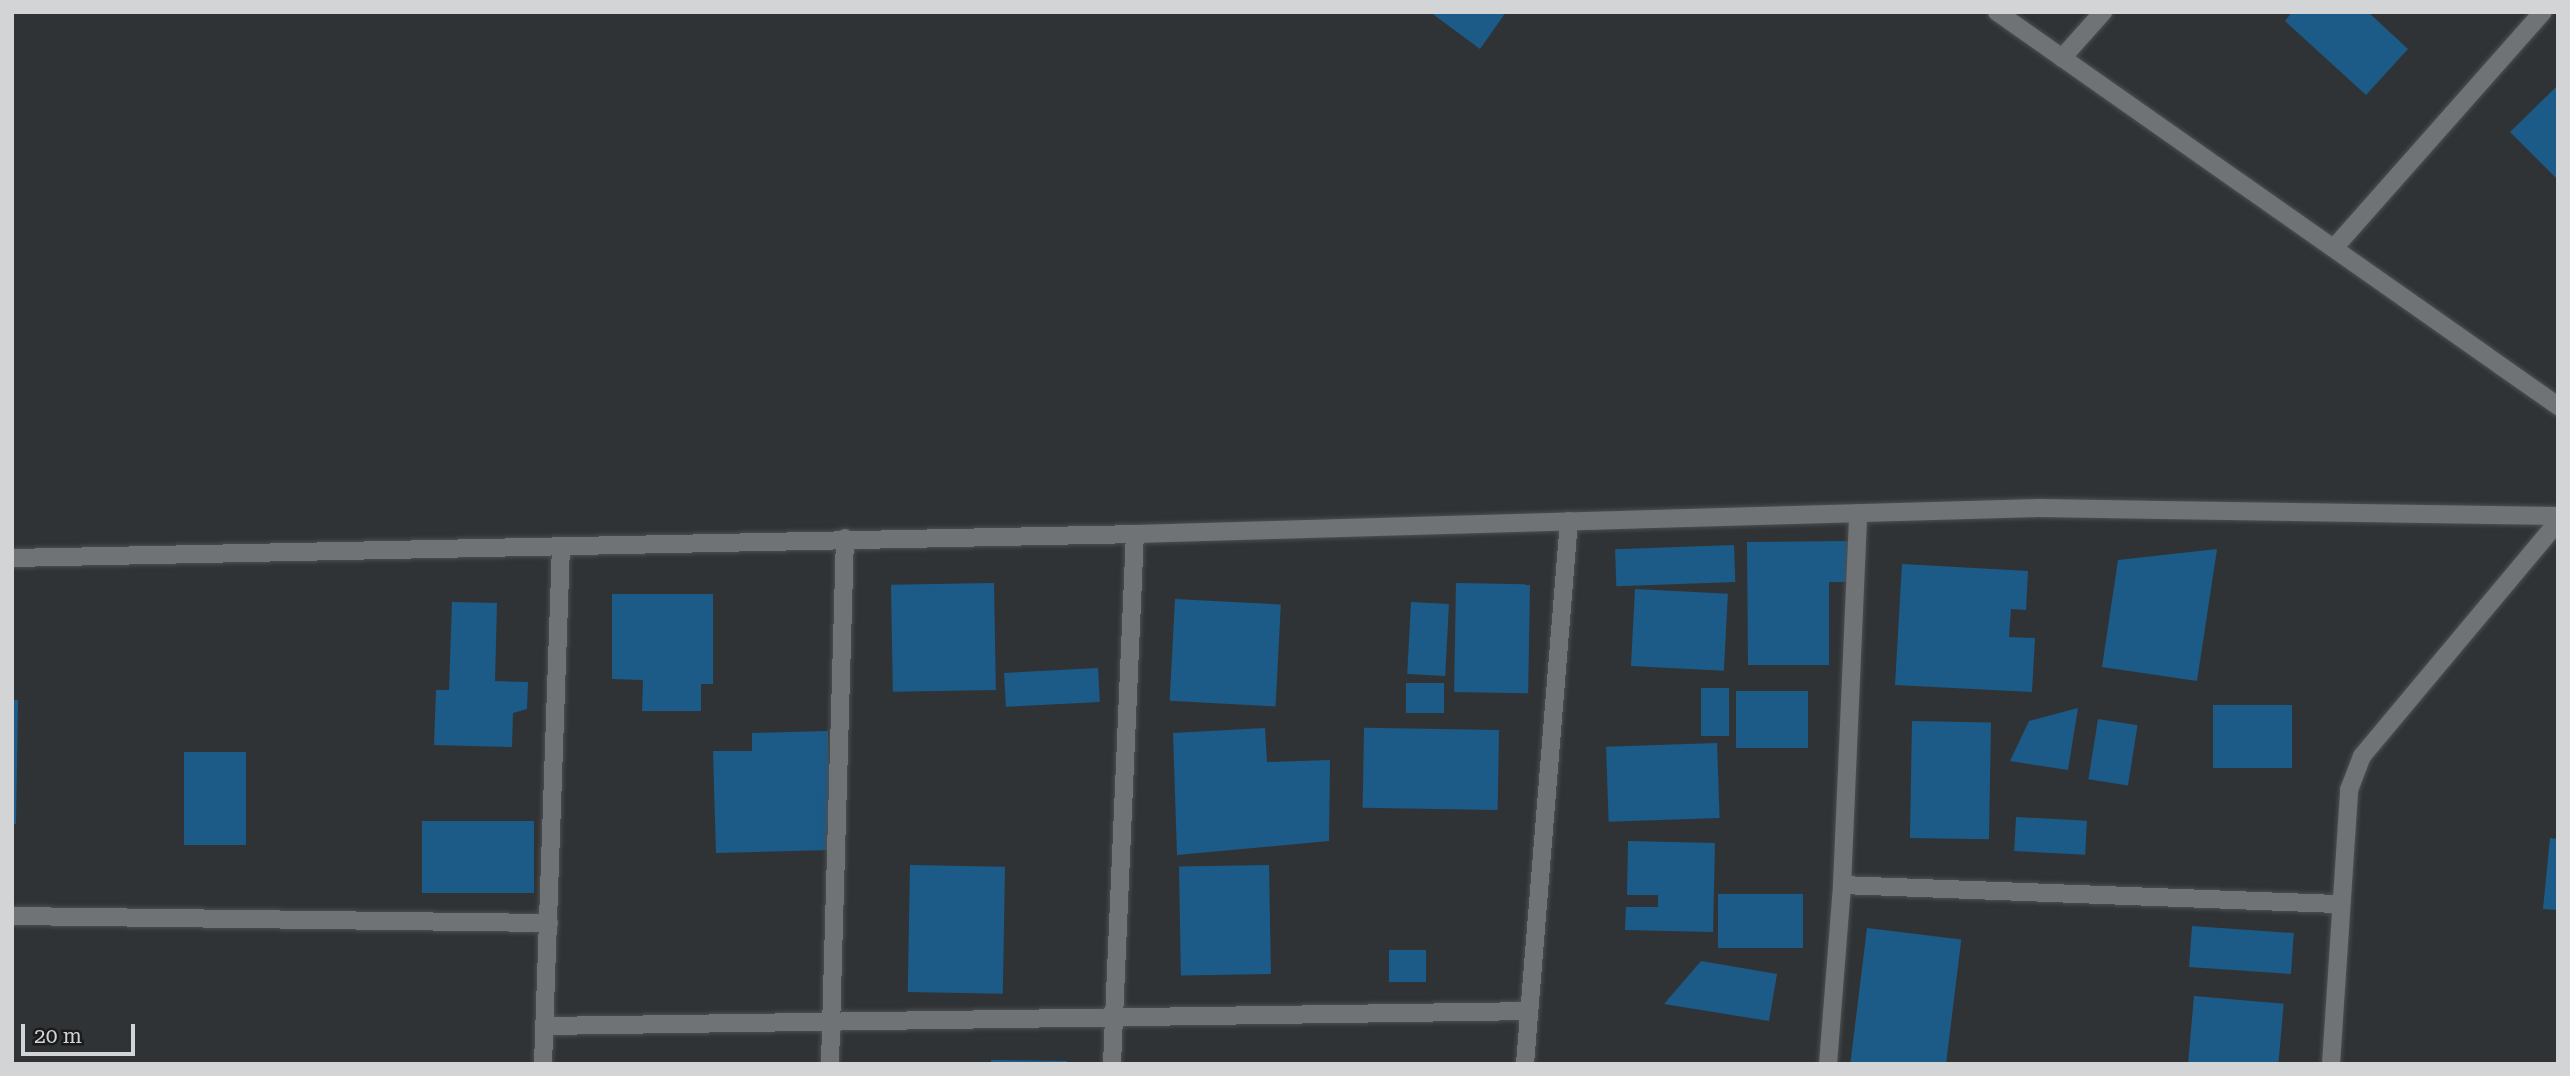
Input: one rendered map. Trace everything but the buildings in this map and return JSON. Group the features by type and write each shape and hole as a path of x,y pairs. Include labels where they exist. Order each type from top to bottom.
{"street":[{"path":"1997,12 2558,406"},
{"path":"2062,58 2103,12"},
{"path":"2334,248 2543,12"},
{"path":"12,558 845,538 1135,534 2039,508 2558,516"},
{"path":"1828,1064 1842,885 1858,513"},
{"path":"1525,1064 1569,520"},
{"path":"2331,1064 2349,790 2361,756 2558,522"},
{"path":"1112,1064 1135,534"},
{"path":"830,1064 845,538"},
{"path":"542,1064 561,546"},
{"path":"1842,885 2340,904"},
{"path":"12,916 549,923"},
{"path":"545,1026 1528,1010"}]}
